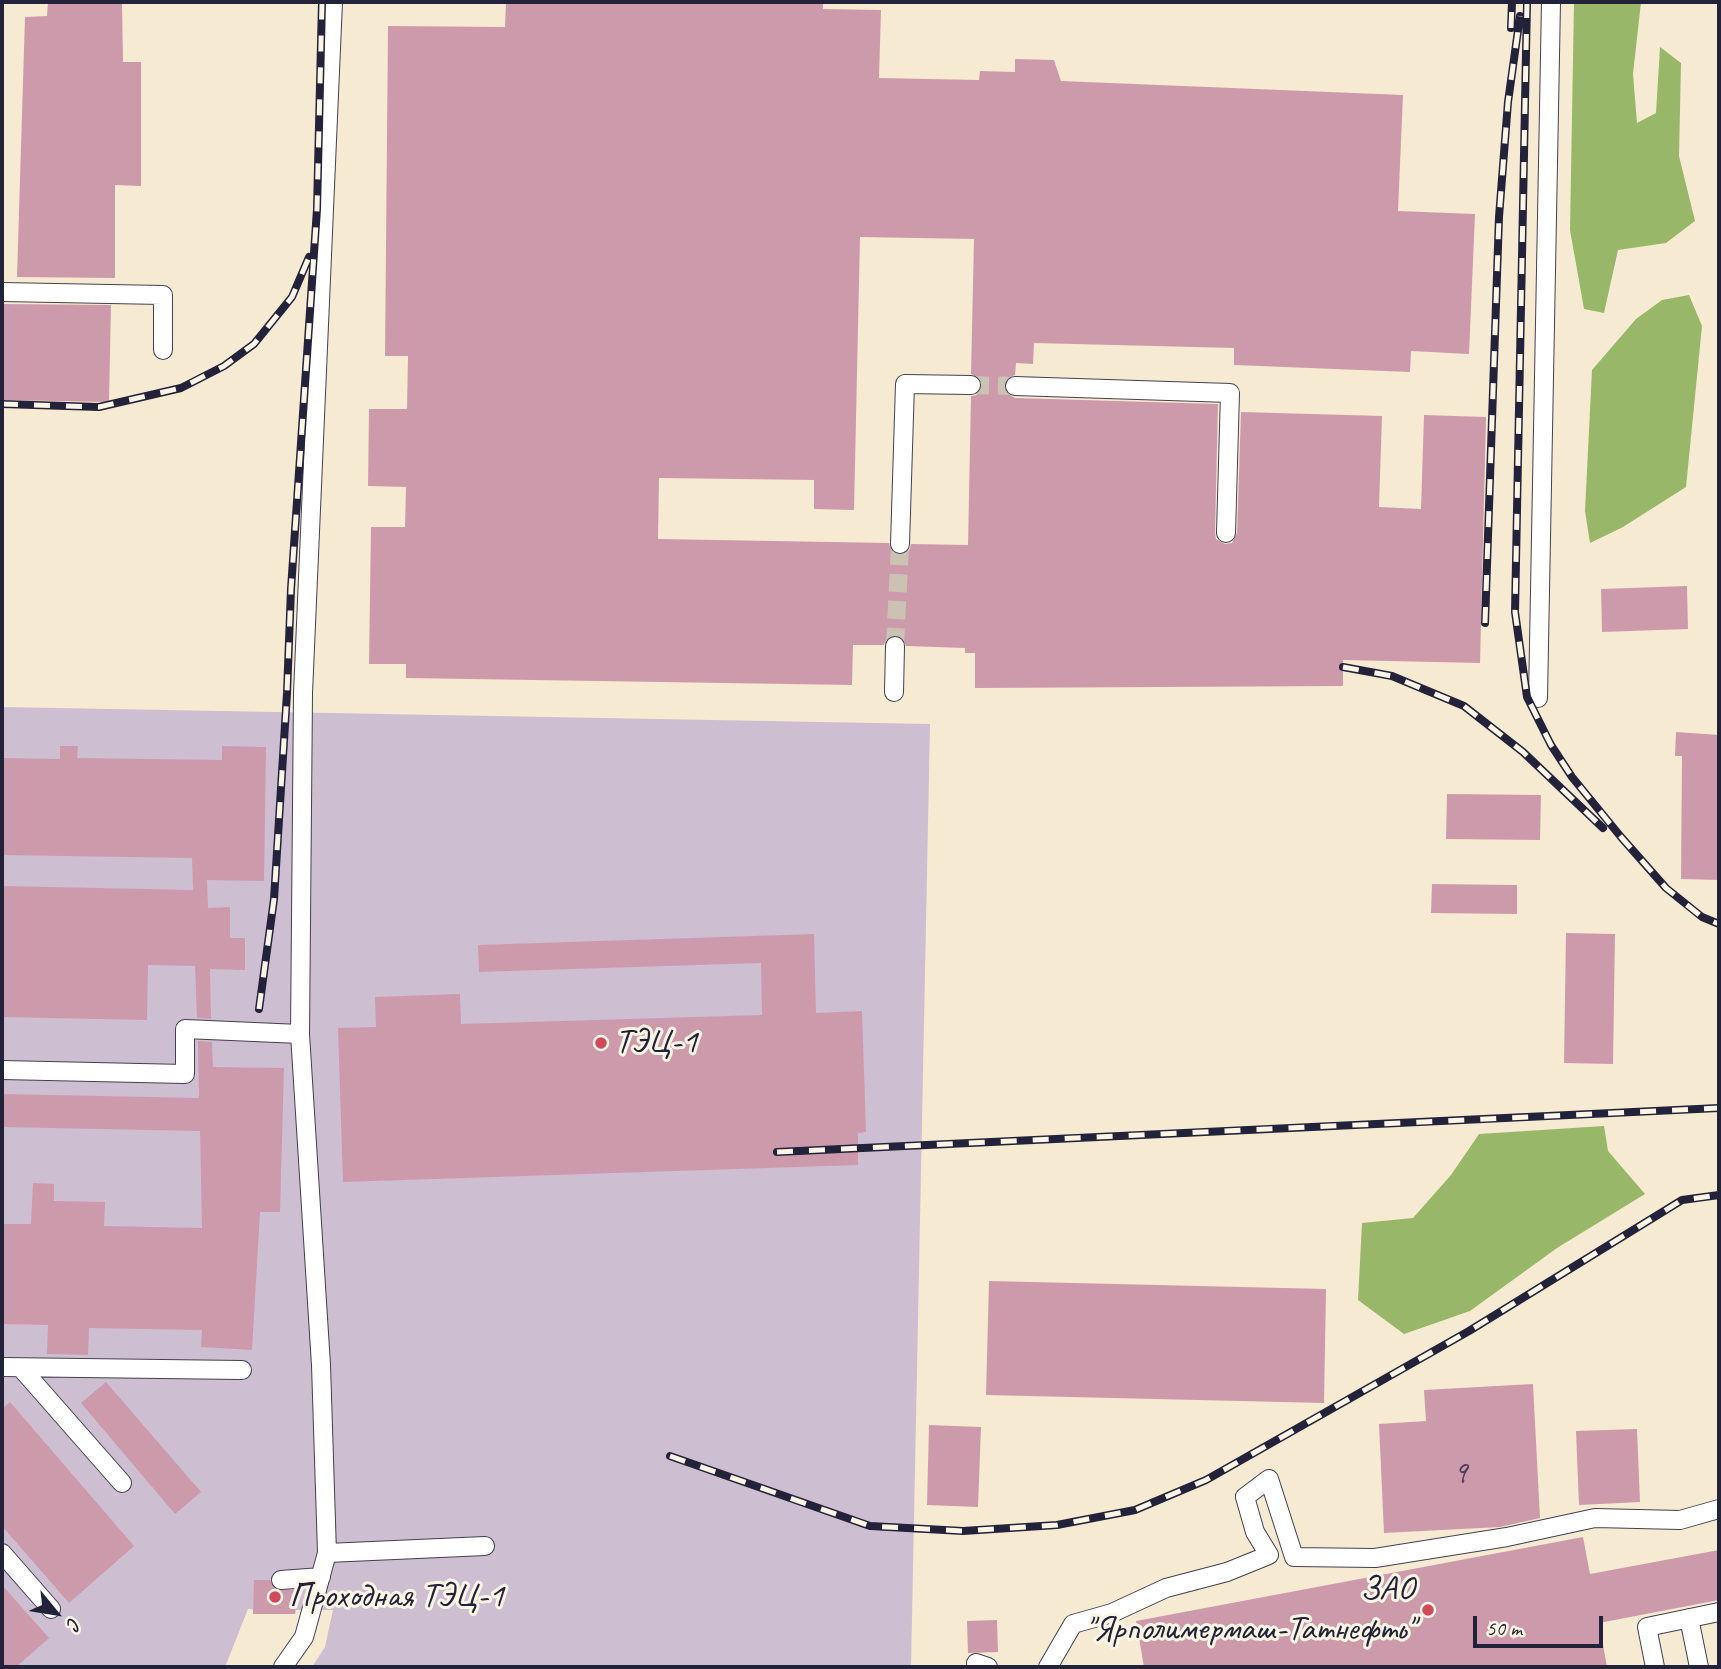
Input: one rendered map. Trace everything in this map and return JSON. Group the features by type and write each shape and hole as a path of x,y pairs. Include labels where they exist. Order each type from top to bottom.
{"street":[{"path":"283,1667 304,1637 327,1553 321,1365 300,1034 303,694 333,2"},
{"path":"1538,698 1551,2"},
{"path":"2,292 163,295 163,350"},
{"path":"900,544 905,384 971,385"},
{"path":"1015,386 1230,393 1226,533"},
{"path":"894,692 895,646"},
{"path":"2,1070 185,1074 186,1030 300,1034"},
{"path":"2,1367 242,1370"},
{"path":"22,1368 122,1483"},
{"path":"1048,1667 1073,1624 1112,1613 1166,1588 1227,1572 1269,1555 1255,1532 1245,1497 1269,1479 1294,1557 1375,1558 1507,1537 1595,1518 1680,1520 1719,1509"},
{"path":"327,1553 485,1546"},
{"path":"2,1553 51,1609"},
{"path":"281,1580 321,1577"},
{"path":"1655,1667 1647,1627 1719,1612"},
{"path":"1689,1618 1699,1667"}],"shaded area":[{"path":"2,707 930,724 911,1667 312,1667 325,1647 333,1610 296,1610 295,1614 248,1609 225,1667 2,1667"}],"green space":[{"path":"1574,2 1641,2 1633,74 1637,123 1656,113 1660,47 1681,63 1679,156 1695,221 1666,243 1618,250 1604,313 1584,309 1570,230"},
{"path":"1689,295 1702,326 1686,487 1623,527 1590,543 1585,511 1592,370 1636,319 1662,300"},
{"path":"1604,1126 1608,1151 1645,1194 1557,1248 1470,1311 1404,1334 1358,1300 1362,1223 1413,1218 1451,1175 1479,1134"}],"building":[{"path":"48,2 122,2 123,62 141,62 141,186 115,185 115,278 17,277 25,17 47,16"},
{"path":"506,2 823,2 823,9 881,10 879,78 979,80 980,71 1015,72 1015,59 1054,60 1061,81 1403,95 1398,211 1475,214 1469,354 1411,351 1410,372 1234,365 1234,348 1034,343 1033,364 1016,363 1015,375 1006,379 1004,386 1005,392 1015,398 1218,404 1215,533 1216,539 1225,544 1232,543 1237,533 1241,412 1382,416 1379,507 1421,509 1424,415 1486,417 1480,663 1343,660 1343,686 975,688 975,653 965,653 965,648 906,646 901,637 895,635 886,640 884,645 853,645 852,685 406,678 406,664 369,664 371,527 405,527 406,487 368,486 369,409 407,409 408,356 385,356 388,26 505,27","holes":["860,237 974,239 971,374 981,379 982,386 977,395 971,396 968,545 911,544 909,551 900,555 893,553 889,543 658,539 659,478 814,480 814,509 854,510"]},
{"path":"2,304 111,305 109,402 2,400"},
{"path":"1687,586 1688,629 1602,632 1601,589"},
{"path":"1676,732 1719,735 1719,880 1681,879 1682,756 1675,756"},
{"path":"60,746 78,746 77,758 222,760 222,746 266,747 264,881 207,880 208,908 230,907 230,938 245,938 245,970 210,969 211,1019 197,1018 195,966 148,965 147,1020 2,1017 2,886 193,890 192,858 2,855 2,758 60,759"},
{"path":"1447,794 1541,795 1540,840 1446,839"},
{"path":"1432,884 1517,885 1517,914 1431,913"},
{"path":"1566,933 1615,934 1613,1064 1564,1063"},
{"path":"814,934 816,1013 862,1011 866,1132 858,1133 858,1165 343,1182 338,1028 376,1027 375,997 460,994 461,1024 762,1015 761,963 479,972 478,945"},
{"path":"198,1041 212,1042 213,1067 284,1068 280,1212 260,1212 252,1350 201,1347 202,1330 89,1328 88,1355 47,1354 48,1325 2,1324 2,1224 31,1224 33,1183 54,1184 54,1201 105,1202 104,1226 202,1228 200,1131 2,1127 2,1094 199,1098"},
{"path":"989,1281 1326,1289 1324,1403 986,1395"},
{"path":"106,1382 201,1492 175,1514 81,1403"},
{"path":"1533,1384 1540,1518 1500,1527 1384,1533 1379,1424 1426,1421 1424,1390"},
{"path":"10,1402 134,1546 69,1603 2,1526 2,1409"},
{"path":"929,1425 981,1427 978,1507 927,1505"},
{"path":"1637,1429 1640,1502 1579,1505 1576,1431"},
{"name":"ЗАО \"Ярполимермаш-Татнефть\"","path":"1583,1537 1590,1574 1719,1550 1719,1600 1599,1623 1607,1667 1144,1667 1136,1621"},
{"name":"Проходная ТЭЦ-1","path":"254,1580 270,1580 277,1590 296,1590 295,1614 253,1614"},
{"path":"2,1585 49,1638 16,1667 2,1667"},
{"path":"997,1620 998,1652 968,1653 967,1621"}],"tunnel":[{"path":"971,385 1015,386"},
{"path":"895,646 900,544"}],"railway":[{"path":"259,1009 274,899 287,693 291,589 317,209 322,2"},
{"path":"1511,28 1512,2"},
{"path":"1527,2 1515,612 1527,697 1551,745 1572,777 1621,837 1666,888 1702,917 1719,924"},
{"path":"1485,623 1499,217 1508,102 1520,16"},
{"path":"2,404 99,407 181,388 224,366 254,344 292,297 309,257"},
{"path":"1343,667 1392,676 1464,706 1523,752 1603,828"},
{"path":"777,1152 1719,1108"},
{"path":"670,1456 870,1526 963,1531 1057,1525 1135,1510 1206,1480 1469,1331 1682,1200 1719,1195"}],"place":[{"name":"ТЭЦ-1","path":"601,1043"},
{"name":"Проходная ТЭЦ-1","path":"275,1597"},
{"name":"ЗАО \"Ярполимермаш-Татнефть\"","path":"1428,1610"}]}
